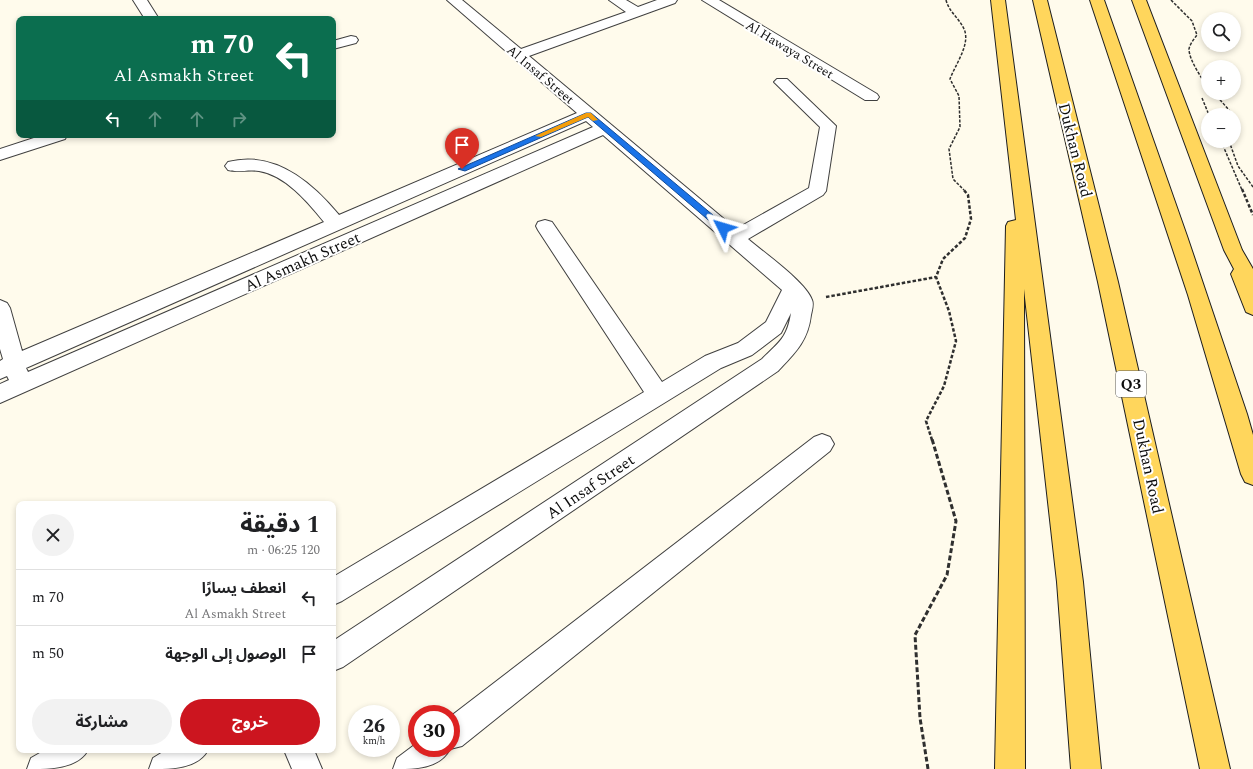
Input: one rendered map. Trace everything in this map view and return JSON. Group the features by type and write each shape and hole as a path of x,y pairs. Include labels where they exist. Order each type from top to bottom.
{"main road":[{"path":"998,0 1070,582 1086,769"},
{"name":"Dukhan Road","path":"1040,0 1108,282 1216,769"},
{"path":"1097,0 1172,218 1239,425 1253,474"},
{"path":"1139,0 1253,307"},
{"path":"1010,769 1012,402 1017,149"},
{"path":"1233,250 1253,287"}],"street":[{"path":"140,0 150,16"},
{"name":"Al Insaf Street","path":"336,655 770,366 792,342 799,329 798,294 735,238 454,0"},
{"path":"616,0 636,12"},
{"path":"519,55 670,0"},
{"name":"Al Hawaya Street","path":"708,0 871,97"},
{"path":"336,44 352,40"},
{"path":"735,238 817,191 828,126 782,82"},
{"name":"Al Asmakh Street","path":"7,367 588,114"},
{"name":"Al Asmakh Street","path":"0,394 605,128"},
{"path":"0,154 50,138"},
{"path":"234,166 262,166 288,177 315,198 336,224"},
{"path":"545,226 631,352 658,395"},
{"path":"336,590 713,362 745,350 774,327 798,294"},
{"path":"0,308 7,367 21,385"},
{"path":"460,728 822,444"},
{"path":"42,769 68,753"},
{"path":"164,769 188,753"},
{"path":"299,753 307,769"},
{"path":"408,769 423,757"}],"path":[{"path":"928,769 920,718 915,635 947,574 956,521 926,421 944,386 956,341 949,311 936,277 943,259 965,238 971,219 968,195 953,179 949,149 960,127 959,96 950,79 965,47 965,30 948,9 946,0"},
{"path":"1172,0 1173,4 1194,24 1197,30 1198,35 1192,41 1189,50 1198,74 1201,78"},
{"path":"1220,100 1227,108"},
{"path":"1224,148 1253,215"},
{"path":"1231,148 1235,162 1244,178 1253,188"},
{"path":"798,294 936,277"}],"slow traffic":[{"path":"539,136 588,114 595,120"}],"route":[{"path":"462,169 588,114 723,228"}]}
